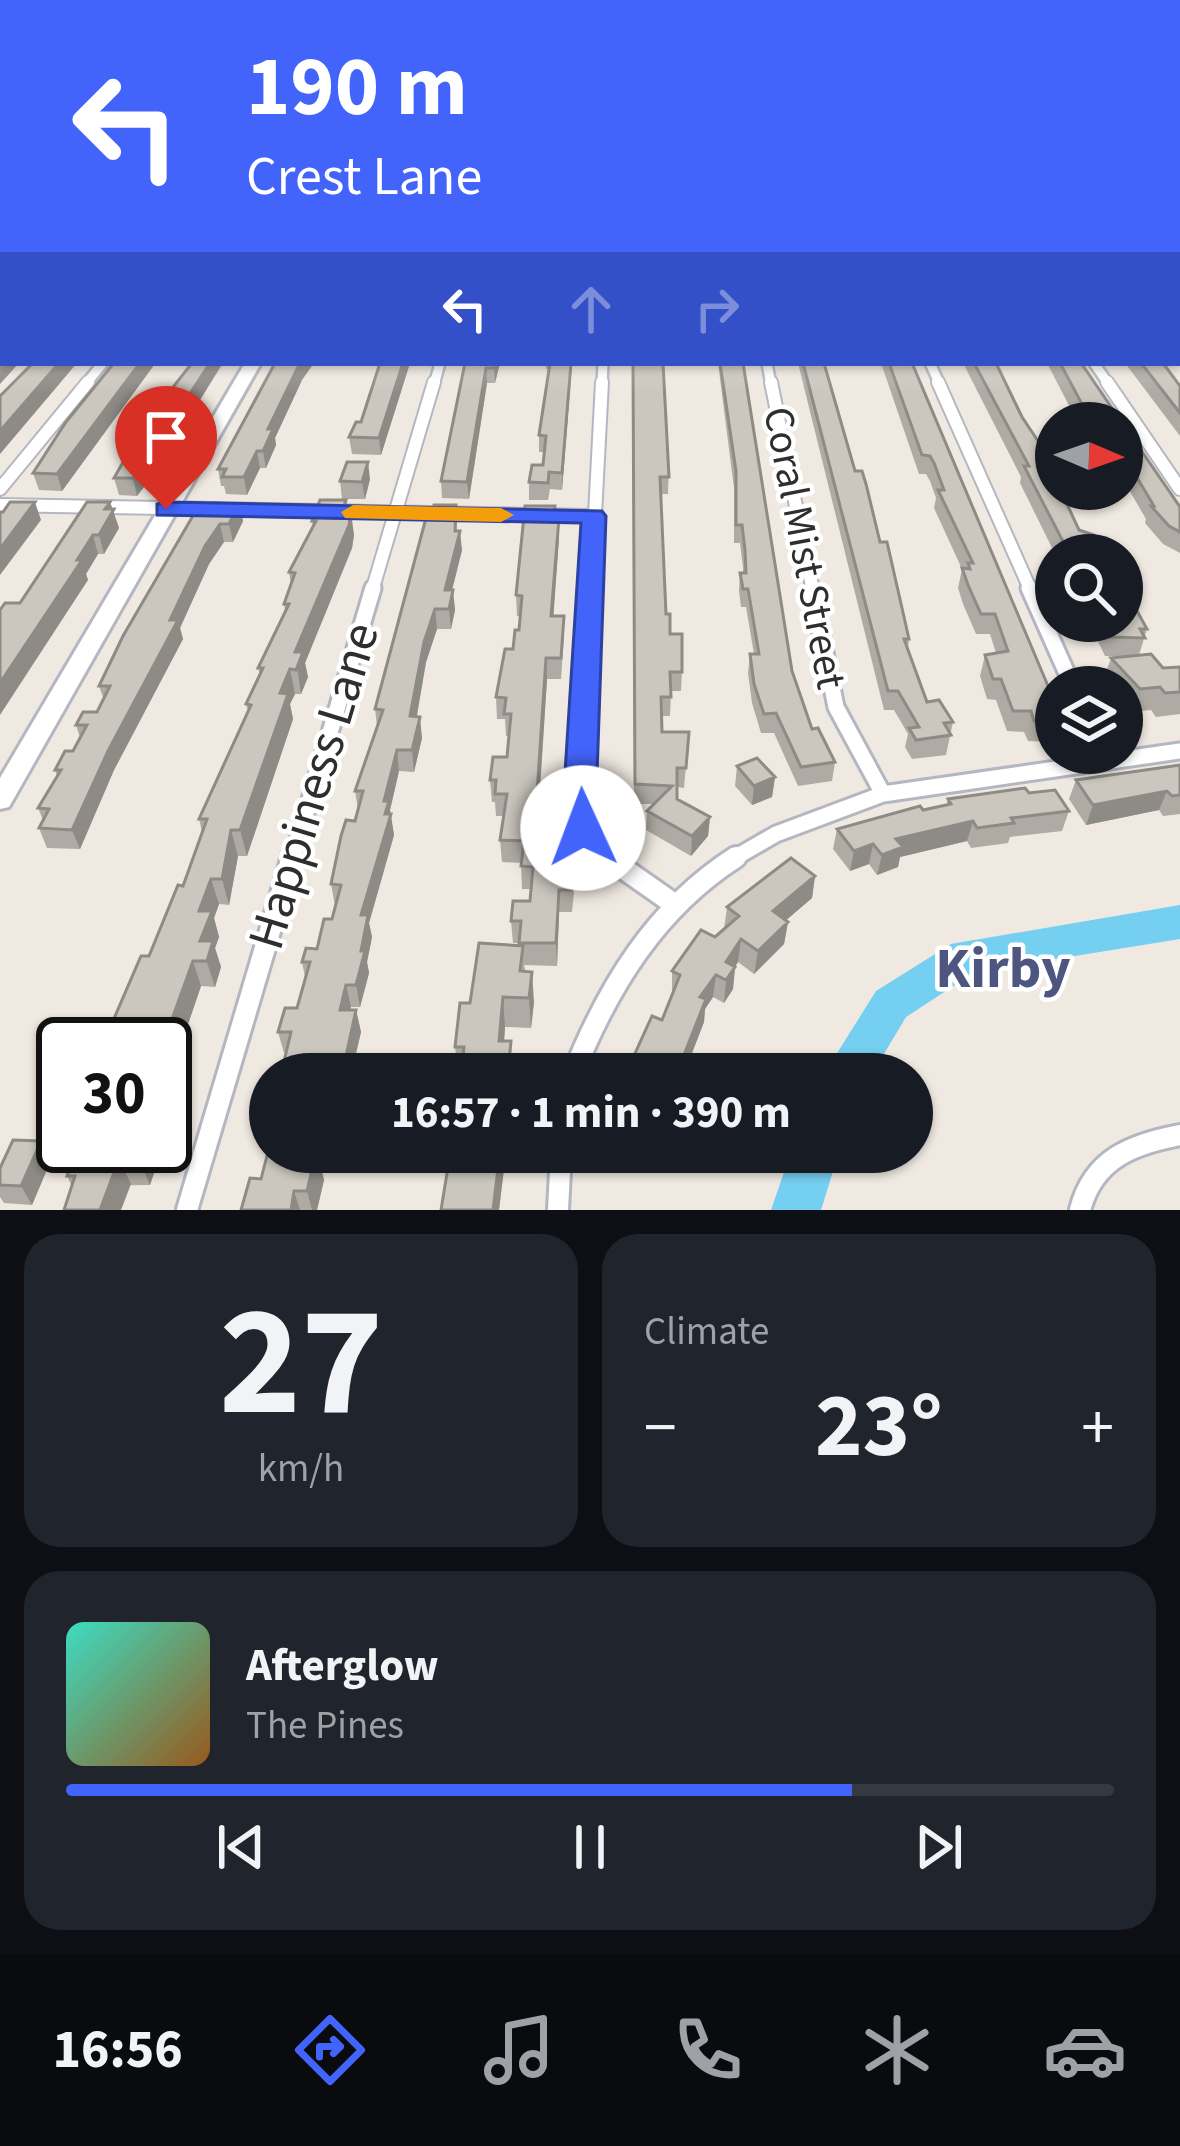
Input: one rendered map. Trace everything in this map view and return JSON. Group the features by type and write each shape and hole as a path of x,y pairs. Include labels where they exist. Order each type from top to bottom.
{"street":[{"path":"0,489 101,366"},
{"path":"0,800 251,366"},
{"name":"Happiness Lane","path":"187,1210 439,366"},
{"path":"602,366 579,804 583,828 597,850 674,904"},
{"name":"Coral Mist Street","path":"768,366 836,707 883,794"},
{"path":"931,366 1064,666"},
{"path":"1096,366 1180,489"},
{"path":"0,506 594,516"},
{"path":"1143,754 1180,751"},
{"path":"581,1053 604,996 674,904 756,841 838,806 883,794 1035,770"},
{"path":"1080,1210 1082,1193 1109,1156 1141,1142 1180,1135"},
{"path":"558,1210 560,1173"}],"building":[{"path":"30,366 56,366 0,431 0,396"},
{"path":"112,366 138,366 57,474 33,473"},
{"path":"190,366 208,366 174,418 186,418 167,446 159,446 133,478 114,478 147,420"},
{"path":"273,366 299,366 268,429 273,429 263,451 257,451 244,477 222,477 226,469 218,469"},
{"path":"379,366 402,366 379,438 349,437 356,422 361,422"},
{"path":"464,366 494,366 486,368 467,482 441,481"},
{"path":"550,366 571,366 562,473 549,472 548,483 529,482 532,465 543,465 546,436 539,435"},
{"path":"633,366 663,366 669,477 660,477 666,614 670,614 670,634 682,634 682,672 670,672 671,697 661,697 662,732 689,732 686,768 677,768 677,799 710,817 692,836 647,811 672,786 635,784"},
{"path":"720,366 743,366 792,671 812,729 818,728 835,762 801,767 776,713 764,714 750,654 759,654 748,589 743,589 740,573 746,573 742,525 736,525 736,471"},
{"path":"804,366 825,366 855,471 862,471 880,542 887,542 909,639 904,639 927,702 939,700 953,722 944,723 951,735 916,740 909,728 919,727 898,691 888,691"},
{"path":"890,366 913,366 1040,666 1035,666 1035,721 1031,711 1013,711 1001,679 993,679 985,655 1008,651 995,614 981,614 968,585 962,568 970,569 968,563 973,563 938,490 944,490 930,456 922,455"},
{"path":"976,366 997,366 1035,436 1035,487 1024,466 1029,466"},
{"path":"1062,366 1083,366 1108,402 1081,402"},
{"path":"1143,366 1165,366 1180,386 1180,413"},
{"path":"1143,453 1180,507 1180,532 1143,488"},
{"path":"347,462 368,462 362,482 340,481"},
{"path":"320,500 346,500 342,512 351,512 295,652 303,652 296,670 290,669 280,693 288,694 240,830 231,830 222,879 211,879 199,911 212,911 200,941 213,941 207,961 193,961 173,1017 115,1017 141,956 149,956 178,885 183,886 207,819 199,819 251,705 246,704 263,668 258,668 289,604 284,604 295,573 289,572 316,521 312,521"},
{"path":"10,502 35,502 0,549 0,512"},
{"path":"87,502 110,502 105,509 114,509 0,683 0,610 5,603 20,603"},
{"path":"213,503 239,504 229,524 220,524 205,546 170,620 178,620 72,830 39,828 49,809 38,808 61,770 55,770 65,751 73,751 87,725 76,725 83,712 97,712 110,686 99,686 123,636 194,514 207,514"},
{"path":"434,505 456,505 455,531 460,531 445,590 453,590 449,609 435,609 424,642 410,716 420,717 412,750 397,750 384,801 389,801 385,814 391,814 361,915 368,915 361,951 365,951 356,985 346,985 340,1010 356,1010 347,1053 286,1053 291,1032 278,1032 285,1008 297,1008 310,962 302,962 306,948 317,949 324,919 332,919 341,885 331,884 341,836 346,820 355,821 363,791 355,791 383,710 375,709 426,518 431,518"},
{"path":"525,506 555,506 553,518 559,518 551,616 564,616 561,658 546,658 535,823 544,823 541,849 562,849 560,870 574,871 572,890 559,890 556,943 519,943 521,921 511,921 513,901 530,901 533,867 521,866 524,841 500,840 507,794 495,794 496,780 490,780 493,757 507,757 511,714 504,714 506,698 496,697 505,649 513,649 515,630 519,630 522,596 516,595"},
{"path":"1047,510 1070,510 1079,530 1091,534 1059,534"},
{"path":"1151,654 1163,668 1180,667 1180,692 1143,689 1143,666 1118,666 1111,658"},
{"path":"757,758 775,777 754,786 737,766"},
{"path":"1180,765 1180,795 1167,791 1093,805 1076,780 1143,774"},
{"path":"1025,788 1029,793 1055,790 1069,811 1011,818 1014,823 977,828 973,821 896,839 903,847 882,855 873,844 854,851 837,829 920,806 923,810 951,804 948,799"},
{"path":"791,858 815,876 773,911 788,922 758,951 741,939 726,962 735,967 726,980 716,975 700,997 706,999 685,1053 635,1053 652,1016 662,1020 680,975 672,971 701,930 715,937 739,916 727,907"},
{"path":"479,943 523,946 520,971 532,972 529,998 503,997 499,1041 511,1041 510,1053 463,1053 464,1047 455,1047 460,1003 470,1003"},
{"path":"13,1140 36,1141 36,1152 21,1186 0,1185 0,1168"},
{"path":"114,1173 100,1210 64,1210 75,1176 67,1176"},
{"path":"263,1173 311,1173 307,1191 294,1191 291,1210 241,1210 250,1178 261,1179"},
{"path":"447,1173 497,1173 493,1210 441,1210"}],"waterway":[{"path":"860,1053 891,1004 966,956 1180,922"},
{"path":"796,1210 808,1173"}],"slow traffic":[{"path":"353,512 501,515"}],"district":[{"name":"Kirby","path":"1003,969"}],"route":[{"path":"166,509 594,516 579,804 583,828"}]}
